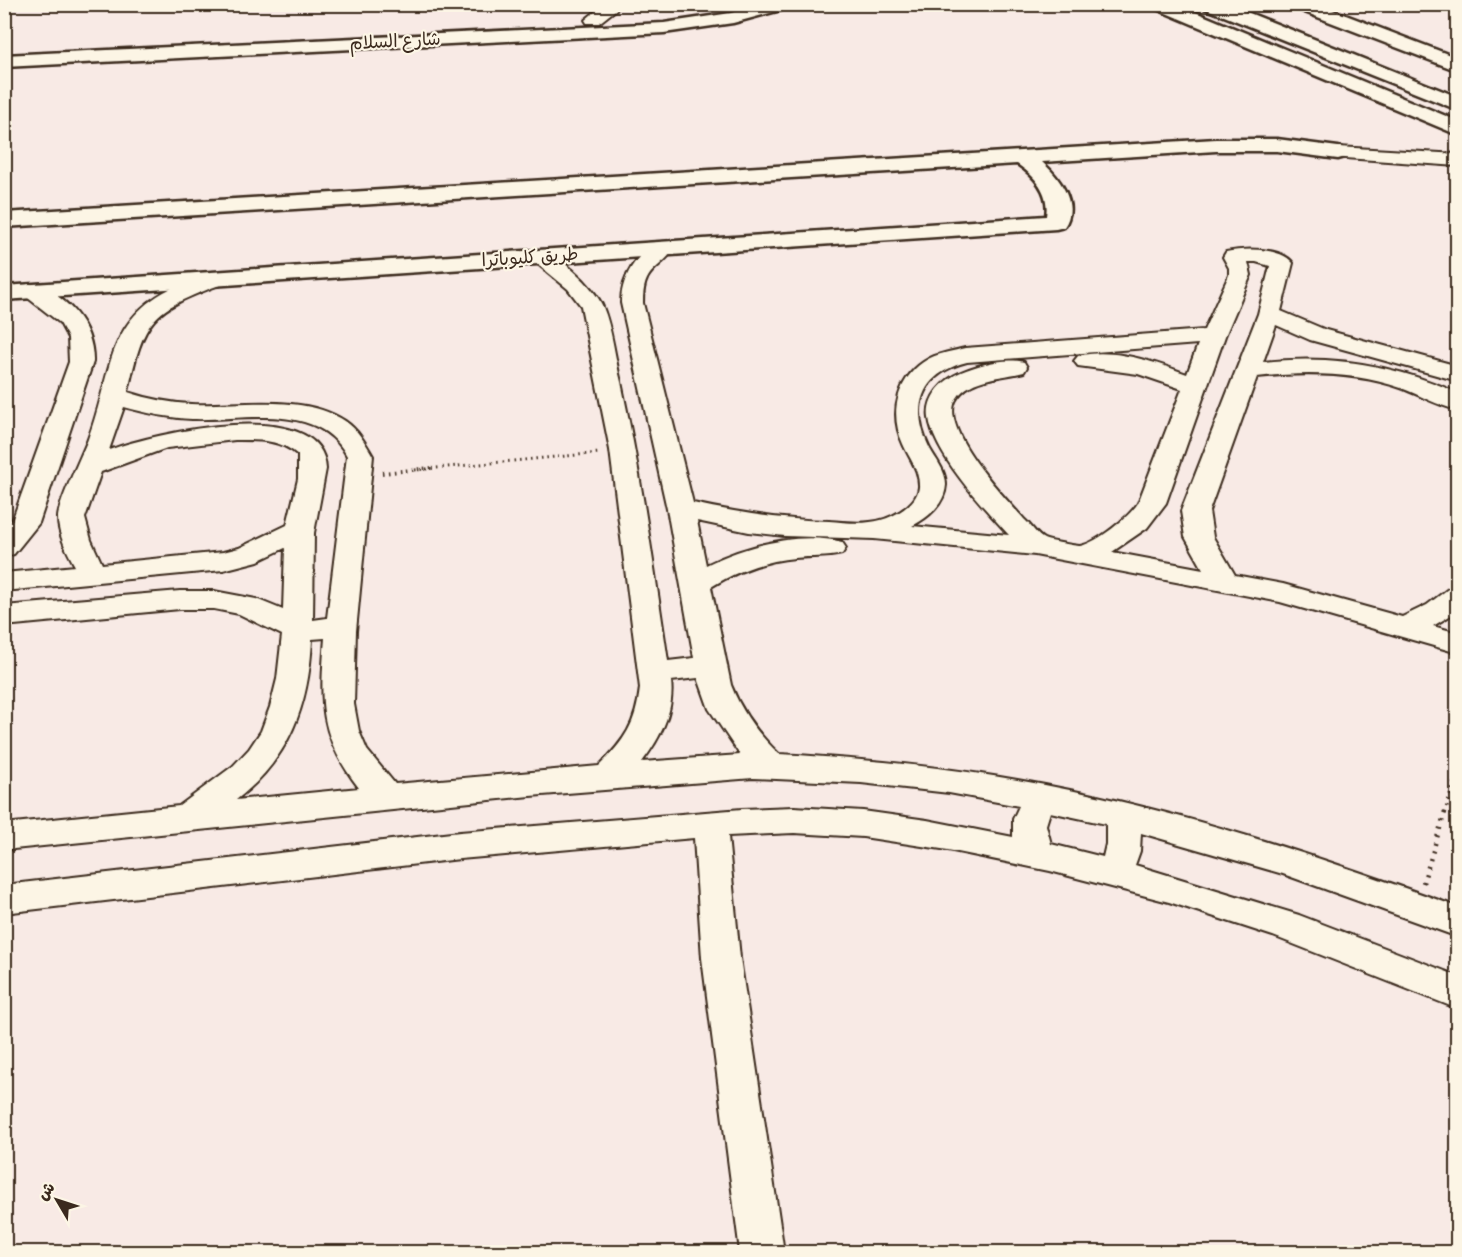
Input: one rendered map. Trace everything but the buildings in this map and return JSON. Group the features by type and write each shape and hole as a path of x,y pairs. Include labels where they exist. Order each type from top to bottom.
{"main road":[{"name":"شارع السلام","path":"4,61 662,17 732,4"},
{"name":"شارع السلام","path":"4,51 664,28 725,19 782,4"},
{"path":"1160,4 1458,129"},
{"path":"1210,4 1458,104"},
{"path":"1258,4 1458,83"},
{"path":"1300,4 1458,65"},
{"path":"1328,4 1383,30 1400,43"},
{"path":"4,220 1236,144 1278,145 1338,153"},
{"name":"طريق كليوباترا","path":"4,293 1056,222 1059,204 1054,187 1040,170 1020,156"}],"street":[{"path":"593,20 615,4"},
{"path":"1338,153 1458,160"},
{"path":"663,249 640,268 631,291 632,303 681,509 715,685 722,705 735,729 771,766"},
{"path":"1084,555 1118,538 1141,521 1149,511 1213,336 1240,275 1240,268 1234,257 1258,255 1282,263 1269,314 1195,511 1199,537 1224,581"},
{"path":"539,256 576,284 592,306 623,450 654,673 655,709 648,730 634,751 609,776"},
{"path":"94,573 82,555 71,518 114,396 132,332 144,316 163,301 214,279"},
{"path":"4,548 24,523 81,362 83,350 81,336 65,315 44,298 30,291"},
{"path":"592,306 612,302 632,303"},
{"path":"1269,314 1395,367 1417,385 1458,403"},
{"path":"874,531 901,522 921,509 932,492 932,475 913,440 906,407 911,391 920,376 939,363 965,355 1213,336"},
{"path":"1035,546 982,490 948,435 940,418 942,401 953,387 973,376 999,369 1104,361 1150,369 1195,386"},
{"path":"1249,370 1318,365 1395,367 1458,374"},
{"path":"114,396 143,405 176,411 290,411 323,420 348,435 360,456 340,627 338,699 340,721 347,743 360,767 386,797"},
{"path":"88,468 130,451 185,437 219,433 277,435 297,441 310,453 313,468 300,530 297,631 291,696 276,735 261,758 237,782 186,819"},
{"path":"1158,490 1198,499"},
{"path":"681,509 749,524 786,538 830,548 949,555 1074,571 1218,597 1286,613 1458,665"},
{"path":"24,523 71,518"},
{"path":"4,582 223,561 248,555 300,530"},
{"path":"696,582 717,568 786,538 874,531 1035,546 1224,581 1283,593 1458,644"},
{"path":"1404,628 1437,612 1458,596"},
{"path":"4,616 180,600 214,600 246,606 273,617 297,631 340,627"},
{"path":"654,673 712,666"},
{"path":"4,837 609,776 771,766 878,774 1043,797 1121,814 1225,842 1319,872 1458,922"},
{"path":"1038,855 1030,839 1029,824 1033,809 1043,797"},
{"path":"1114,873 1125,845 1125,829 1121,814"},
{"path":"4,898 538,837 710,825 820,821 917,831 1114,873 1203,898 1344,944 1458,993"},
{"path":"710,825 721,958 762,1252"}],"path":[{"path":"359,475 623,450"},
{"path":"1416,907 1458,771"}]}
